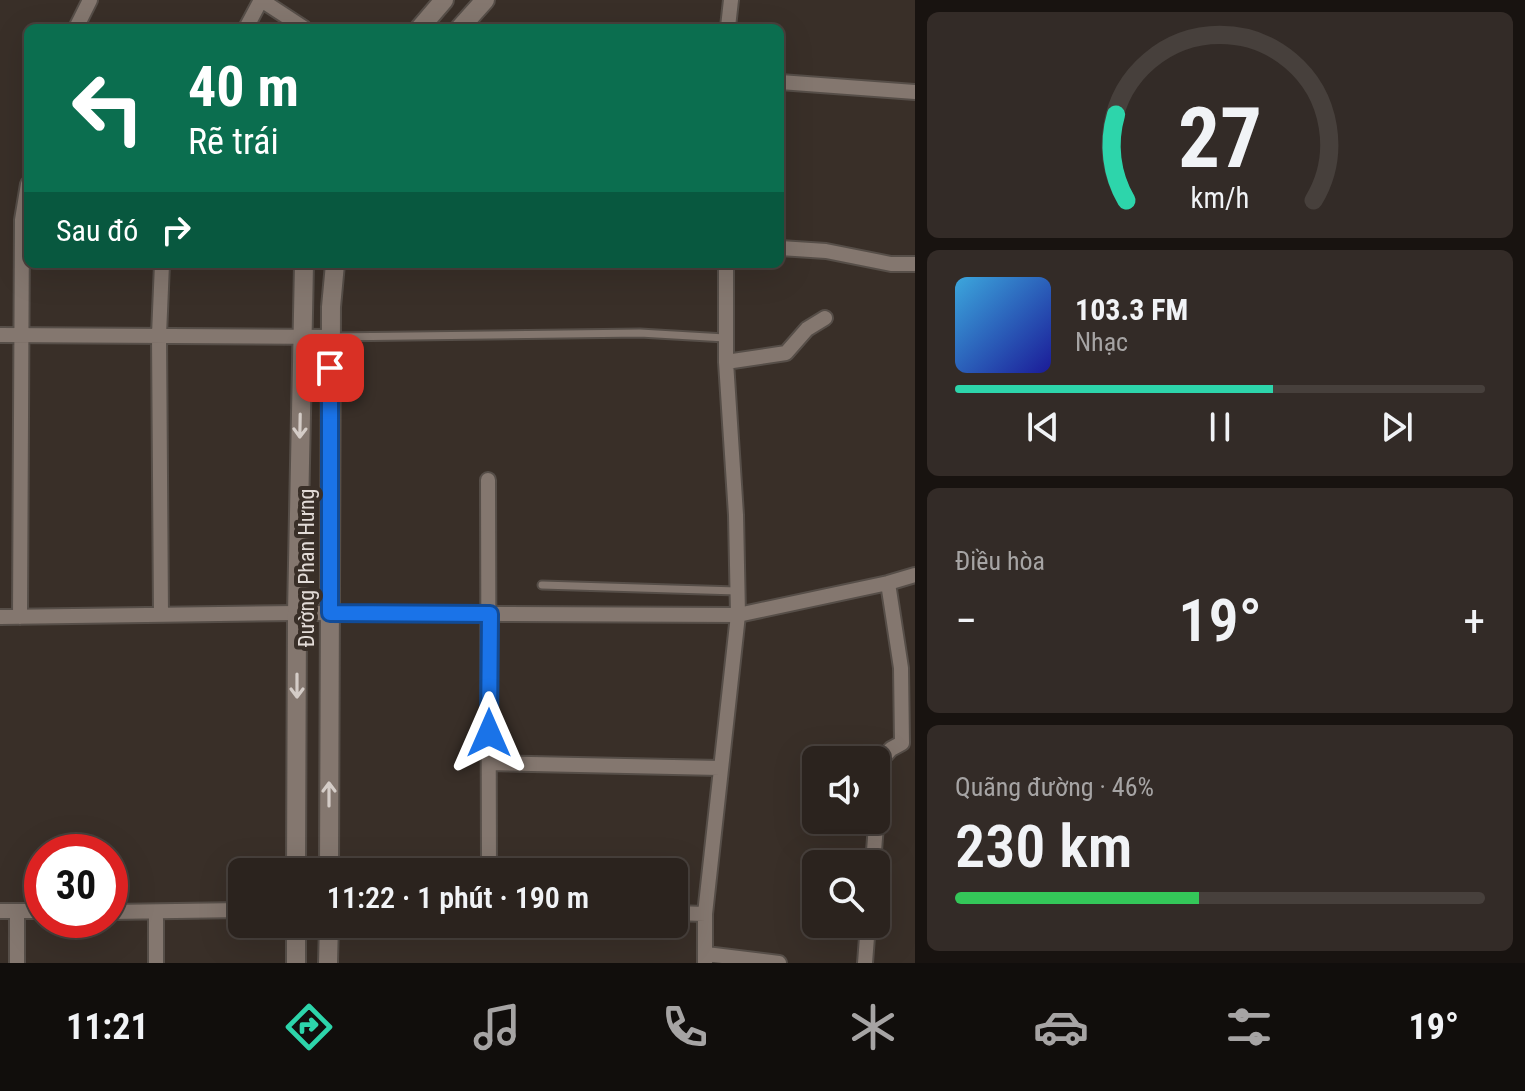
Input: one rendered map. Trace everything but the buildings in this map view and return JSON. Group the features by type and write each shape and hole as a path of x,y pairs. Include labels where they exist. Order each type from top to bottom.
{"street":[{"path":"77,24 90,0"},
{"path":"248,24 261,0 298,24"},
{"path":"423,24 444,0"},
{"path":"464,24 485,0"},
{"path":"728,24 731,0"},
{"path":"784,82 915,92"},
{"path":"20,617 20,336 24,208"},
{"path":"784,248 826,251 891,264 915,264"},
{"path":"161,615 159,335 162,268"},
{"name":"Đường Phan Hưng","path":"296,858 304,268"},
{"name":"Đường Phan Hưng","path":"329,858 331,337 335,268"},
{"path":"726,268 725,338 736,515 738,615 705,914 705,958 779,963"},
{"path":"726,362 786,353 807,329 825,318"},
{"path":"0,335 331,337"},
{"path":"488,480 489,858"},
{"path":"0,617 297,613 738,615 915,575"},
{"path":"874,850 881,760 902,743 901,668 888,583"},
{"path":"489,763 720,768"},
{"path":"128,912 228,910"},
{"path":"0,911 24,911"},
{"path":"17,911 17,963"},
{"path":"156,913 156,963"},
{"path":"688,913 705,914"},
{"path":"296,938 296,963"},
{"path":"328,963 329,938"},
{"path":"865,963 867,938"}],"lane":[{"path":"331,337 640,333 725,338"},
{"path":"542,585 737,591"}],"route":[{"path":"330,368 330,613 490,614 489,733"}]}
